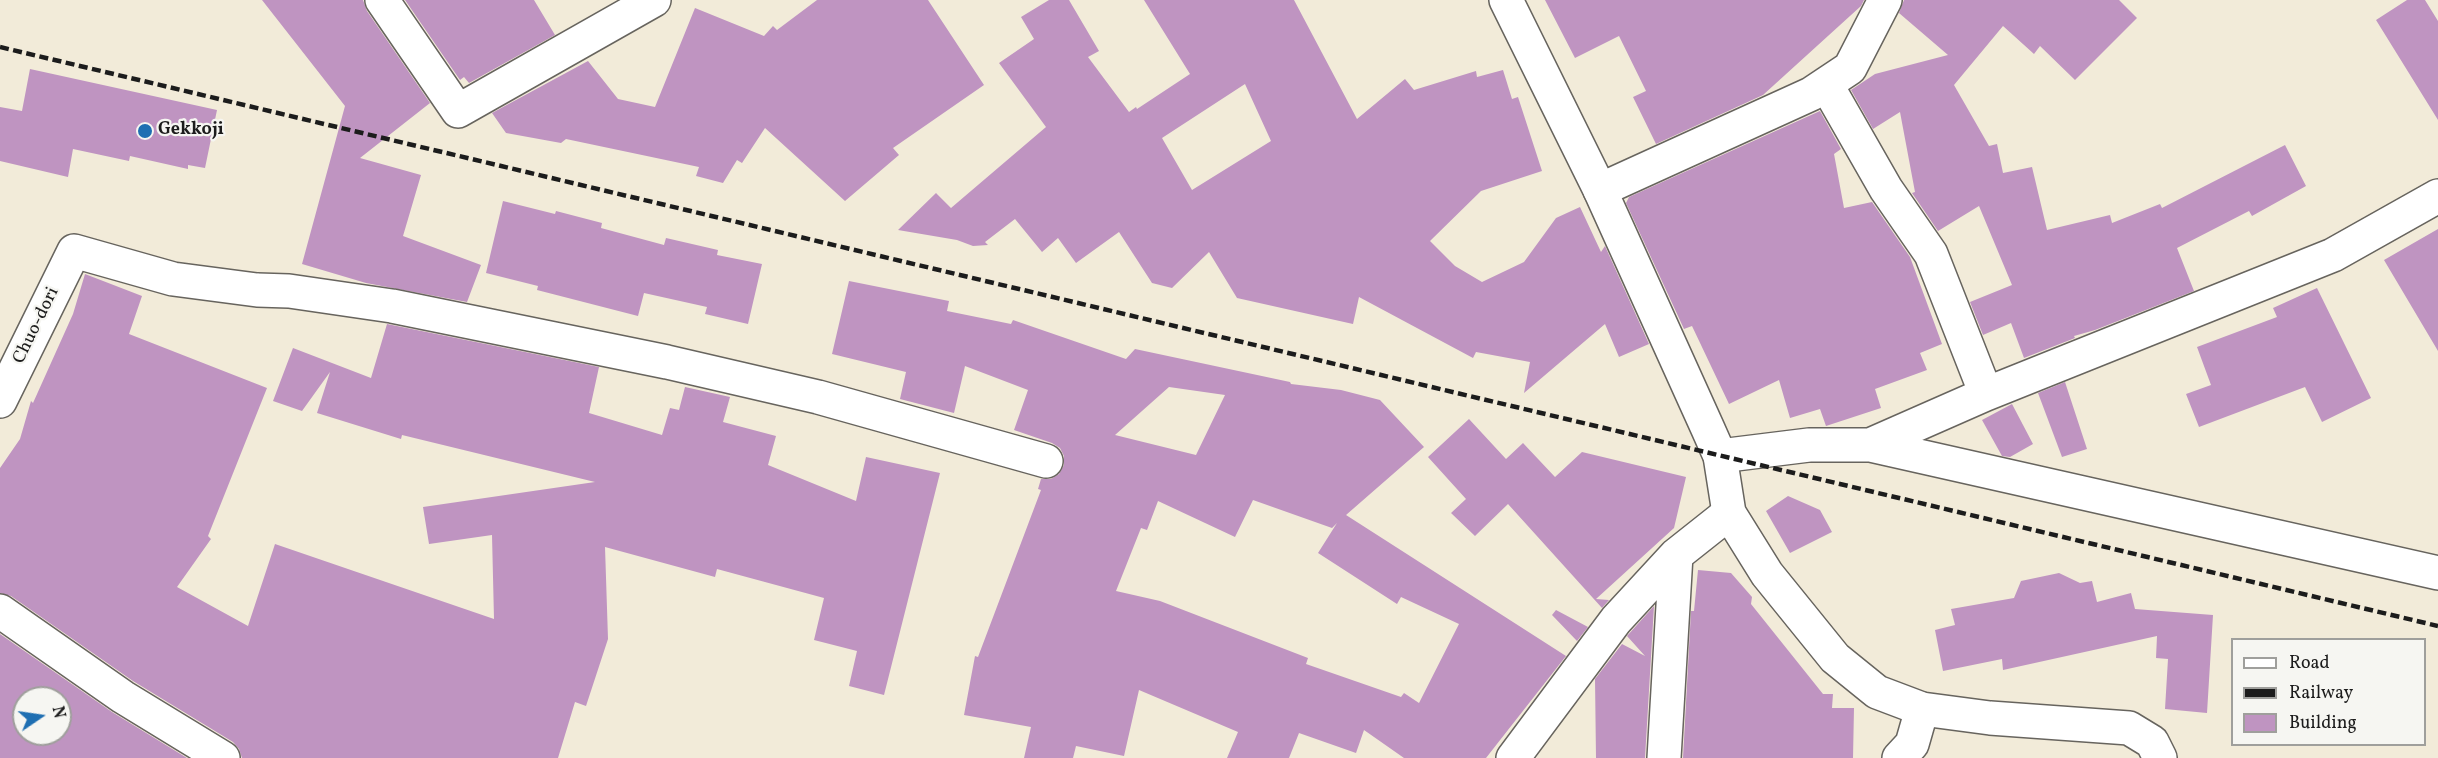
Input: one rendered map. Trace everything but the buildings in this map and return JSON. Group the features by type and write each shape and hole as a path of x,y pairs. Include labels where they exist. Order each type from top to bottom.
{"street":[{"path":"382,0 458,111 654,0"},
{"path":"1506,0 1600,190 1719,456 1729,513 1767,574 1835,658 1877,692 1922,710 1990,718 2129,728 2152,742 2160,758"},
{"path":"1600,190 1811,94 1850,69 1885,0"},
{"path":"1826,84 1886,189 1930,254 1986,394"},
{"path":"1870,445 1986,394 2333,255 2438,195"},
{"name":"Chuo-dori","path":"0,401 74,251 173,279 248,289 289,291 392,306 668,362 818,397 1046,461"},
{"path":"1719,456 1809,445 1870,445 2438,573"},
{"path":"1513,758 1616,620 1676,555 1729,513"},
{"path":"1664,758 1676,555"},
{"path":"0,610 123,697 223,758"},
{"path":"1899,758 1912,744 1922,710"}],"railway":[{"path":"0,47 2438,626"}],"place":[{"name":"Gekkoji","path":"145,131"}]}
